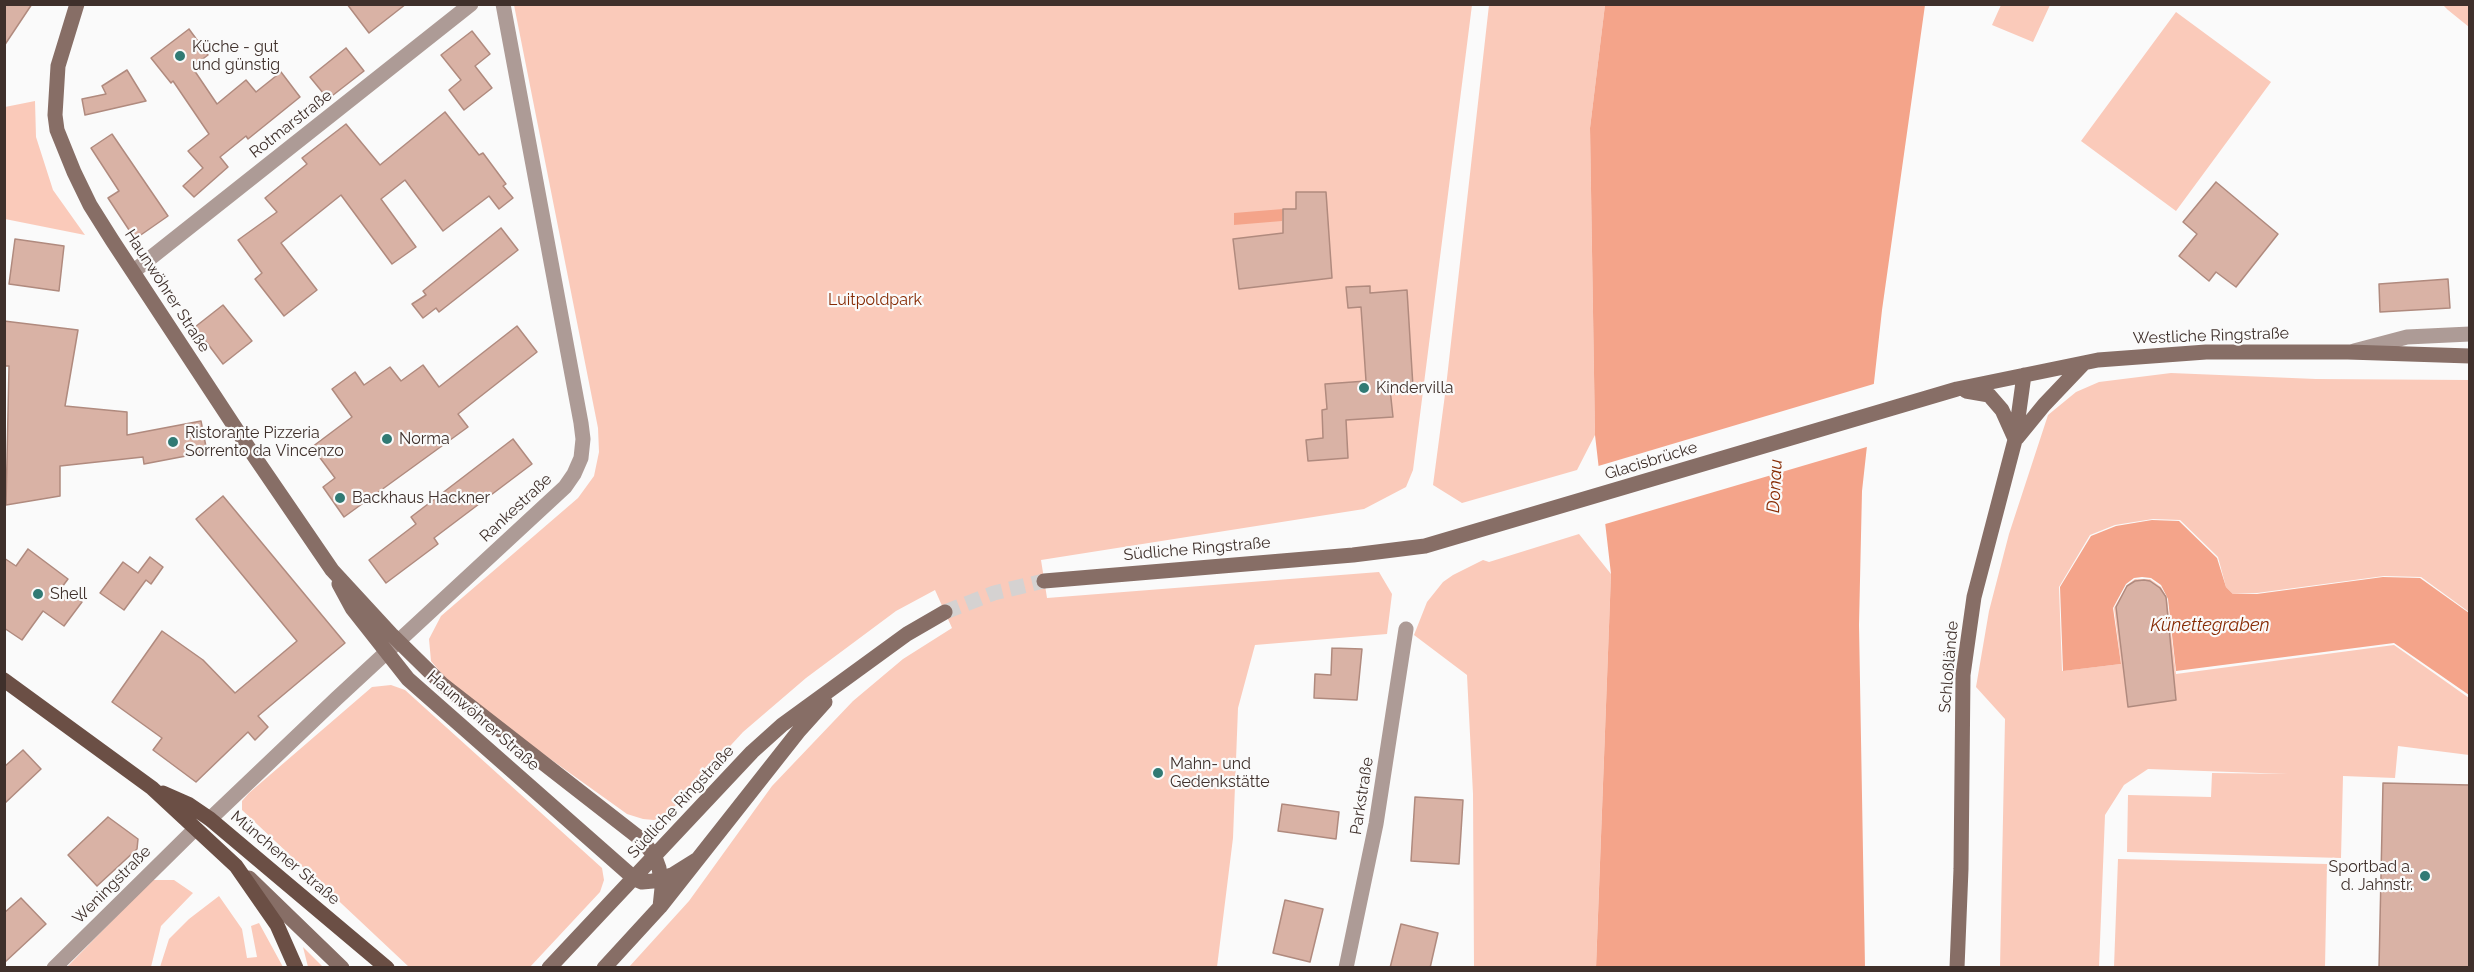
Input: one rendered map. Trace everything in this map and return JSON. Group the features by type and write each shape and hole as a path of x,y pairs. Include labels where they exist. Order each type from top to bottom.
{"main road":[{"name":"Haunwöhrer Straße","path":"77,4 58,66 54,101 57,130 90,205 332,570 352,608 386,653 408,679 635,879"},
{"name":"Westliche Ringstraße","path":"1957,389 2091,361 2206,352 2348,352 2469,356"},
{"path":"1957,389 1989,395 2002,410 2015,440 2044,405 2091,361"},
{"name":"Schloßlände","path":"1957,968 1961,869 1963,675 1974,597 2015,440 2024,375"},
{"name":"Glacisbrücke","path":"1353,555 1425,546 1957,389"},
{"name":"Südliche Ringstraße","path":"1044,581 1353,555"},
{"name":"Haunwöhrer Straße","path":"332,570 443,685 642,840 655,857 662,879"},
{"name":"Südliche Ringstraße","path":"549,968 752,752 782,725 907,634 945,612"},
{"name":"Südliche Ringstraße","path":"604,968 660,907 798,732 852,674"},
{"name":"Münchener Straße","path":"4,680 152,788 342,968"},
{"name":"Münchener Straße","path":"152,788 188,804 210,819 387,968"},
{"path":"642,840 660,840 682,827"},
{"path":"635,879 642,882 662,879 696,860"},
{"path":"236,866 277,925 296,968"},
{"path":"660,907 662,879"}],"street":[{"name":"Rotmarstraße","path":"134,271 471,4"},
{"name":"Rankestraße","path":"210,819 565,487 581,458 583,439 581,423 503,4"},
{"path":"2348,352 2407,337 2469,334"},
{"name":"Parkstraße","path":"1346,968 1376,824 1406,629"},
{"name":"Weningstraße","path":"54,968 195,829"}],"green space":[{"name":"Luitpoldpark","path":"514,5 1472,5 1413,470 1406,487 1364,509 1041,560 1047,598 1379,572 1392,594 1387,634 1255,645 1238,708 1233,838 1217,967 629,967 689,901 772,786 853,701 903,659 952,628 935,590 896,611 806,678 743,732 676,805 664,816 654,820 627,814 500,723 446,679 431,661 429,639 441,616 578,498 594,476 599,452 598,428"},
{"path":"1489,5 1605,5 1590,128 1595,435 1577,470 1462,503 1433,485"},
{"path":"2001,5 2050,5 2033,42 1992,25"},
{"path":"2443,5 2469,5 2469,27 2448,10"},
{"path":"2176,12 2271,82 2176,211 2081,141"},
{"path":"35,101 36,137 53,190 85,235 5,219 5,107"},
{"path":"2171,373 2316,379 2469,380 2469,612 2421,577 2384,576 2257,593 2233,594 2226,587 2218,557 2180,520 2153,519 2115,525 2090,535 2059,587 2062,671 2121,664 2114,608 2127,585 2135,579 2150,579 2161,587 2167,598 2176,674 2394,645 2469,698 2469,755 2398,746 2395,778 2343,776 2341,858 2127,852 2128,795 2211,797 2212,773 2288,774 2148,769 2124,785 2105,815 2099,967 2000,967 2005,719 1976,687 1989,611 2009,534 2048,415 2076,392 2099,382"},
{"path":"1579,534 1611,574 1596,967 1474,967 1473,794 1467,675 1414,635 1427,602 1443,582 1453,575 1483,560 1489,562"},
{"path":"391,685 405,690 602,868 604,880 600,892 530,967 409,967 242,810 242,801 249,793 372,687"},
{"path":"2118,859 2327,864 2325,967 2114,967"},
{"path":"152,880 174,880 193,893 161,926 151,967 66,968"},
{"path":"219,896 242,929 247,958 257,957 251,926 259,923 283,967 160,967 169,939 189,919"},
{"path":"303,947 323,967 308,967"}],"water":[{"name":"Donau","path":"1605,5 1925,5 1882,310 1862,491 1859,625 1865,967 1596,968 1611,574 1595,435 1590,128"},
{"path":"1283,209 1282,221 1234,225 1234,213"},
{"name":"Künettegraben","path":"2152,520 2179,521 2217,558 2226,587 2233,594 2257,594 2383,577 2420,578 2469,613 2469,695 2394,643 2176,671 2168,599 2161,585 2151,578 2142,577 2134,578 2126,584 2113,608 2121,664 2063,671 2060,587 2091,536 2116,526"}],"pier":[{"path":"1877,383 1870,446 1602,525 1595,467"}],"building":[{"path":"4,4 32,4 4,46"},
{"path":"347,4 406,4 369,33"},
{"path":"189,29 208,55 192,67 217,104 246,80 256,92 281,72 300,97 248,139 246,136 220,157 228,167 194,197 183,186 203,168 188,151 209,134 173,81 171,83 151,58"},
{"path":"472,31 490,54 475,66 492,88 464,110 449,90 461,80 441,55"},
{"path":"346,48 364,71 328,99 310,77"},
{"path":"127,70 146,101 85,115 82,99 106,94 102,86"},
{"path":"445,112 479,155 483,153 506,184 503,186 513,198 499,209 489,196 443,231 405,180 381,199 416,247 392,264 341,195 281,243 317,290 284,316 255,279 262,273 238,240 277,212 265,198 307,164 302,158 346,124 380,165"},
{"path":"112,134 168,216 135,239 108,198 119,191 91,148"},
{"path":"2216,182 2278,234 2236,287 2216,272 2209,281 2179,256 2197,234 2183,222"},
{"path":"1296,192 1326,192 1332,278 1239,289 1233,239 1283,233 1283,209 1296,209"},
{"path":"501,228 518,250 439,312 436,308 423,318 412,304 426,295 423,291"},
{"path":"15,239 64,246 59,291 9,284"},
{"path":"2448,279 2450,308 2380,312 2379,284"},
{"name":"Kindervilla","path":"1370,286 1370,293 1407,290 1413,387 1390,389 1393,417 1346,420 1348,458 1308,461 1306,440 1323,438 1322,410 1327,409 1325,384 1366,381 1361,307 1348,308 1346,287"},
{"path":"223,305 252,341 223,364 195,327"},
{"path":"4,321 78,330 65,406 127,412 127,435 201,421 207,452 144,464 143,457 60,466 60,496 6,505 9,366 4,366"},
{"name":"Norma","path":"517,326 537,352 458,414 468,427 344,517 323,487 335,478 312,447 352,417 332,389 355,372 364,385 390,367 401,381 423,365 439,387"},
{"path":"513,439 532,464 434,538 438,544 386,583 369,560 416,524 411,517"},
{"path":"223,496 345,643 258,716 268,727 255,740 248,732 196,782 153,750 162,738 112,702 162,631 203,660 235,693 297,641 196,519"},
{"name":"Shell","path":"28,549 68,579 62,587 82,602 64,626 43,611 22,640 4,628 4,558 16,566"},
{"path":"150,557 163,567 151,584 146,580 124,610 100,593 123,562 138,573"},
{"path":"2144,580 2160,588 2166,597 2176,700 2128,707 2116,607 2127,586 2135,581"},
{"path":"1332,648 1362,649 1357,700 1314,698 1315,674 1331,675"},
{"path":"23,750 41,769 4,804 4,767"},
{"name":"Sportbad a. d. Jahnstr.","path":"2383,783 2469,785 2469,968 2379,968"},
{"path":"1415,797 1463,800 1459,864 1411,861"},
{"path":"1282,804 1339,812 1336,839 1278,831"},
{"path":"108,817 138,839 137,849 97,886 68,855"},
{"path":"21,898 46,924 4,963 4,913"},
{"path":"1285,900 1323,909 1310,962 1273,953"},
{"path":"1401,924 1438,933 1430,968 1390,968"}],"tunnel":[{"path":"945,612 994,593 1044,581"}],"place":[{"name":"Küche - gut und günstig","path":"180,56"},
{"name":"Kindervilla","path":"1364,388"},
{"name":"Norma","path":"387,439"},
{"name":"Ristorante Pizzeria Sorrento da Vincenzo","path":"173,442"},
{"name":"Backhaus Hackner","path":"340,498"},
{"name":"Shell","path":"38,594"},
{"name":"Mahn- und Gedenkstätte","path":"1158,773"},
{"name":"Sportbad a. d. Jahnstr.","path":"2425,876"}]}
